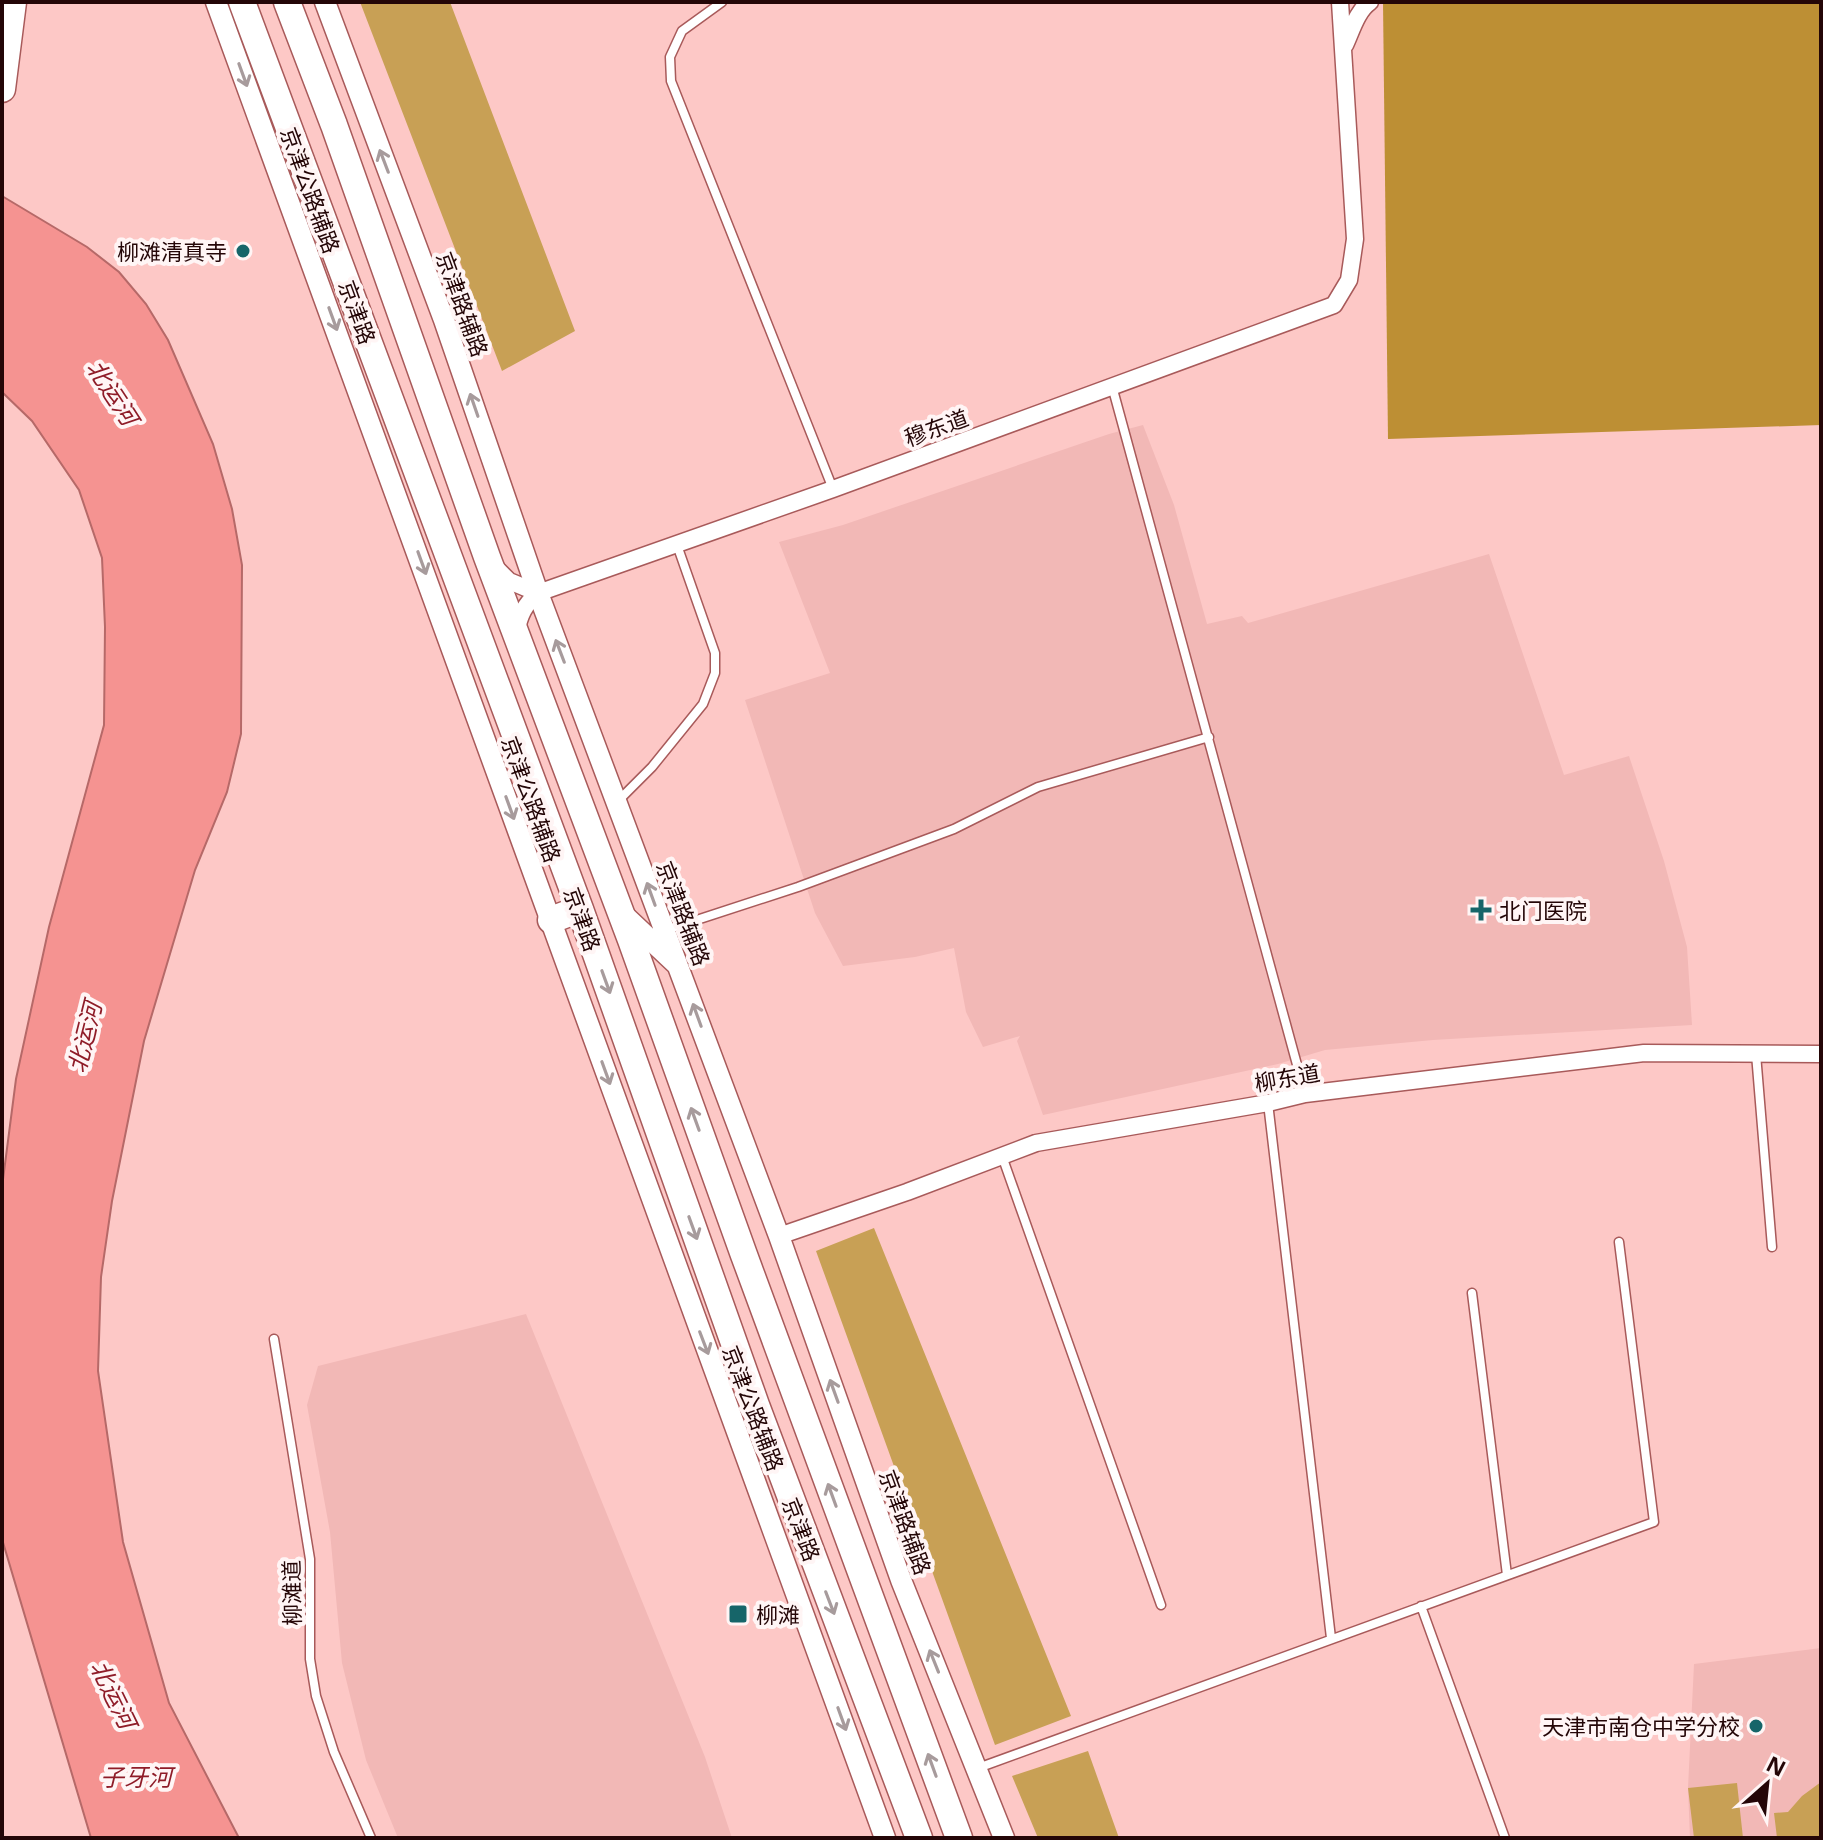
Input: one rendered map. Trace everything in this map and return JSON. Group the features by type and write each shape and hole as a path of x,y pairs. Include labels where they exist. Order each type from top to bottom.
{"main road":[{"path":"2,89 13,2"},
{"name":"京津路","path":"242,2 580,909 756,1405 919,1838"},
{"name":"京津路","path":"287,2 334,125 515,634 620,911 647,935 744,1255 959,1838"},
{"path":"551,920 580,909"}],"street":[{"name":"京津公路辅路","path":"216,2 885,1838"},
{"name":"京津路辅路","path":"325,2 444,320 538,593 617,802 647,935 679,967 779,1236 901,1580 1004,1838"},
{"path":"1340,2 1343,50"},
{"path":"1343,50 1357,18 1370,2"},
{"name":"穆东道","path":"538,593 833,489 1334,305 1349,280 1355,239 1343,50"},
{"path":"487,557 509,581 538,593"},
{"path":"515,634 526,602 538,593"},
{"name":"柳东道","path":"779,1236 1036,1143 1305,1094 1644,1053 1821,1054"}],"lane":[{"path":"722,2 682,31 670,57 671,81 833,489"},
{"path":"1112,386 1305,1094"},
{"path":"617,802 652,767 703,704 715,673 715,653 676,544"},
{"path":"647,935 798,887 954,829 1038,787 1209,737"},
{"path":"1756,1053 1772,1247"},
{"path":"1268,1103 1331,1638"},
{"path":"1002,1156 1161,1605"},
{"path":"977,1768 1654,1522 1619,1242"},
{"path":"1472,1293 1507,1575"},
{"name":"柳滩道","path":"274,1339 310,1559 310,1659 316,1696 334,1752 371,1838"},
{"path":"1421,1606 1505,1838"}],"shaded area":[{"path":"360,2 450,2 575,331 502,371"},
{"path":"1383,2 1821,2 1821,425 1388,439"},
{"path":"1143,425 1174,505 1207,624 1242,616 1248,623 1489,554 1564,775 1629,756 1664,861 1687,947 1692,1025 1433,1040 1325,1050 1278,1064 1043,1115 1017,1041 1020,1036 983,1047 966,1012 954,948 915,957 843,966 815,913 745,700 830,673 779,542 843,525"},
{"path":"874,1228 1071,1716 995,1745 816,1251"},
{"path":"526,1314 705,1757 732,1838 398,1838 366,1760 342,1663 330,1532 307,1405 318,1366"},
{"name":"天津市南仓中学分校","path":"1821,1648 1821,1838 1690,1838 1688,1788 1694,1664"},
{"path":"1088,1751 1119,1838 1038,1838 1012,1776"},
{"path":"1821,1782 1821,1838 1777,1838 1774,1813 1788,1812 1802,1796"},
{"path":"1737,1783 1743,1838 1694,1838 1688,1788"}],"water":[{"path":"2,196 87,247 119,272 146,304 168,340 213,444 232,509 242,565 241,734 227,792 195,870 144,1041 112,1201 101,1277 98,1371 123,1542 169,1703 239,1838 91,1838 2,1539 2,1187 16,1079 49,927 104,725 105,627 102,558 79,490 32,421 2,392"}],"place":[{"name":"柳滩清真寺","path":"243,251"},
{"name":"北门医院","path":"1481,910"},
{"name":"柳滩","path":"738,1614"},
{"name":"天津市南仓中学分校","path":"1756,1726"}],"water label":[{"name":"北运河","path":"113,392"},
{"name":"北运河","path":"84,1037"},
{"name":"北运河","path":"114,1694"},
{"name":"子牙河","path":"136,1776"}]}
